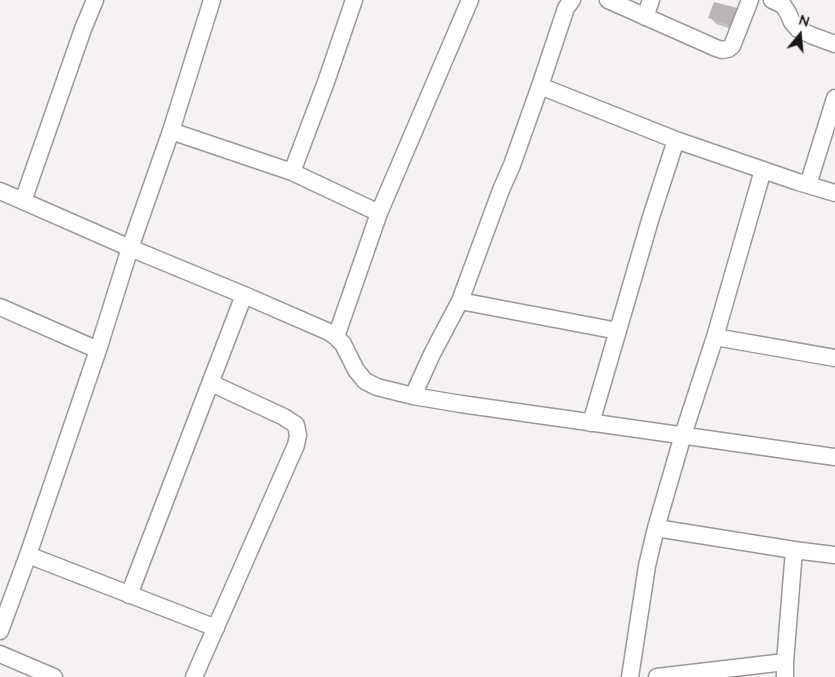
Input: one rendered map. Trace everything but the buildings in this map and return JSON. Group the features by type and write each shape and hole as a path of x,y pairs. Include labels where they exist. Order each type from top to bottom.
{"street":[{"path":"22,201 95,0"},
{"path":"0,631 98,350 130,248 171,131 212,0"},
{"path":"292,172 354,0"},
{"path":"336,338 379,213 470,0"},
{"path":"413,396 424,370 460,300 512,165 566,8 572,0"},
{"path":"608,0 722,50 732,46 750,0"},
{"path":"645,17 651,0"},
{"path":"772,0 783,5 798,29 835,44"},
{"path":"540,86 676,140 835,193"},
{"path":"808,185 835,98"},
{"path":"171,131 292,172 379,213"},
{"path":"591,423 651,217 676,140"},
{"path":"630,677 647,566 656,528 683,435 715,337 763,170"},
{"path":"0,191 329,332 343,344 356,370 365,381 377,387 413,396 461,404 835,457"},
{"path":"129,595 244,295"},
{"path":"460,300 618,330"},
{"path":"0,307 98,350"},
{"path":"715,337 835,358"},
{"path":"194,677 296,444 298,435 296,425 284,416 211,383"},
{"path":"656,528 835,555"},
{"path":"658,677 785,670 794,550"},
{"path":"28,555 216,628"},
{"path":"0,654 54,677"}]}
